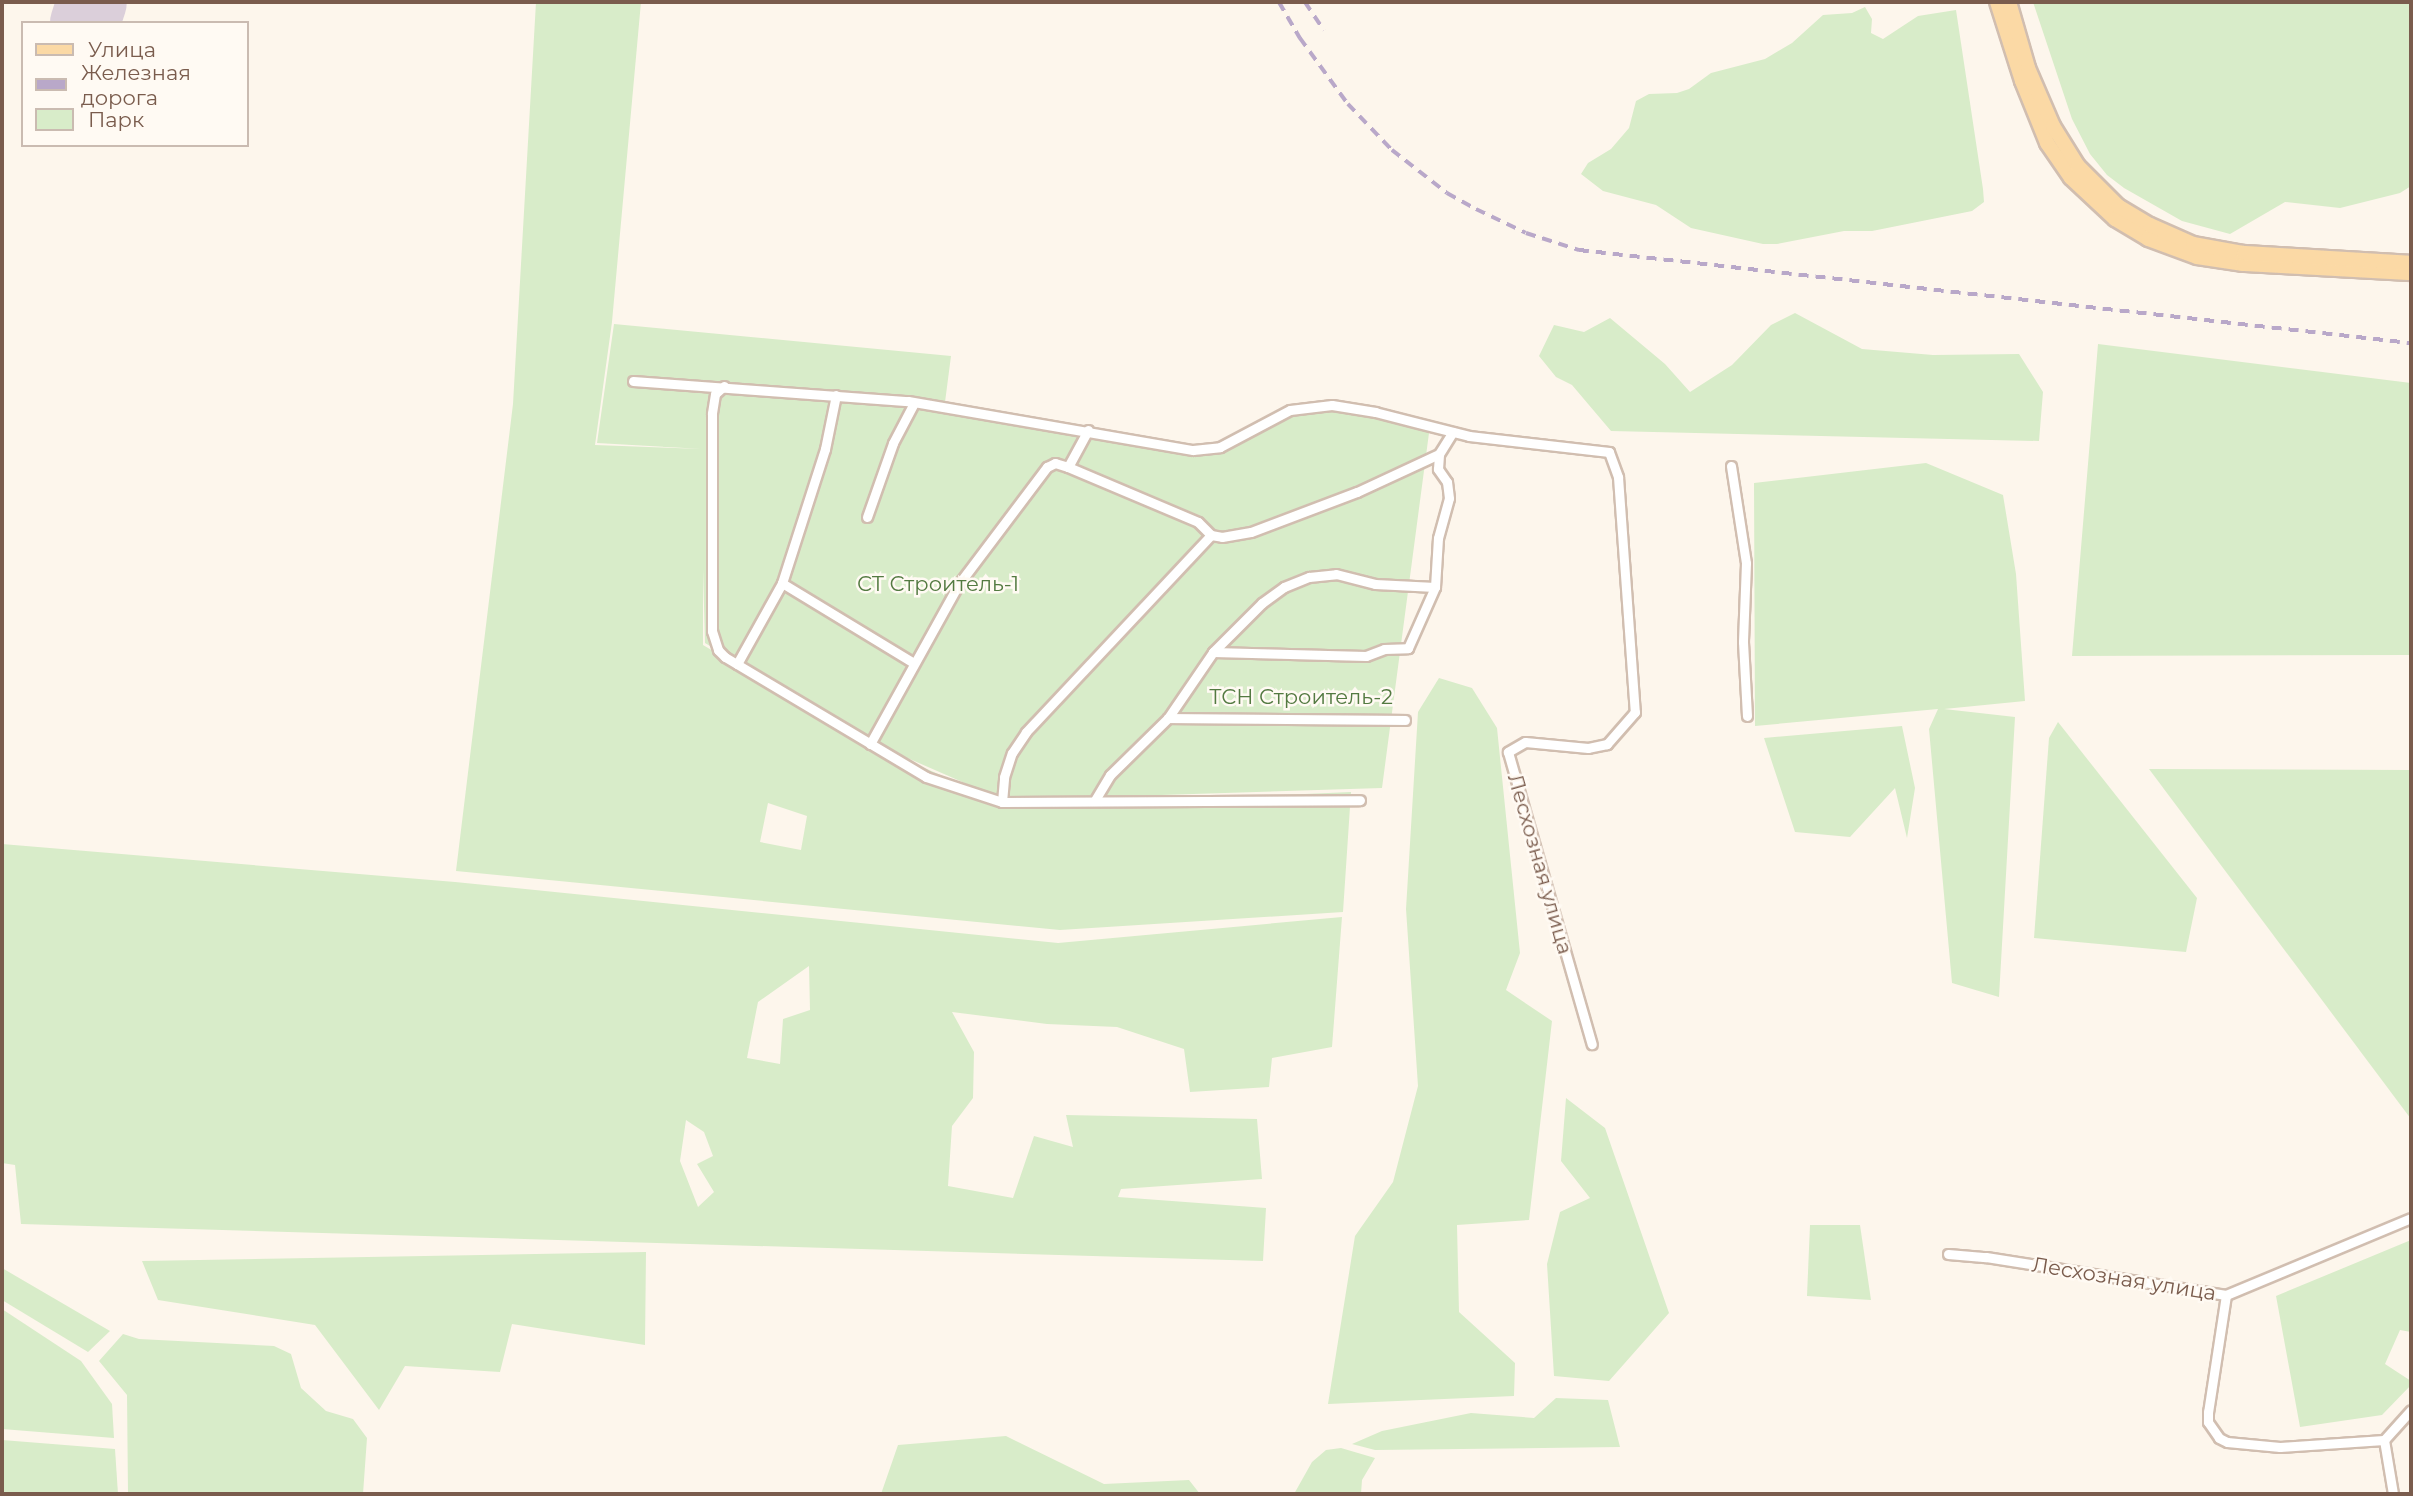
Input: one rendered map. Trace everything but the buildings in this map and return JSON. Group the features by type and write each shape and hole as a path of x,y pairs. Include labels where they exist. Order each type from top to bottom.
{"main road":[{"path":"1997,2 2022,81 2047,143 2071,178 2115,219 2148,239 2197,257 2243,264 2411,273"},
{"path":"2009,2 2028,68 2053,126 2078,166 2118,205 2150,225 2193,244 2244,253 2411,263"}],"street":[{"path":"633,381 914,402 1194,450 1220,447 1290,410 1332,405 1375,412 1453,432 1439,454 1438,469 1447,482 1449,498 1438,538 1435,587 1408,648 1384,649 1366,656 1213,652"},
{"path":"724,386 715,394 713,403 712,631 718,650 737,664 926,777 1002,802 1360,800"},
{"path":"737,664 782,583 825,449 836,395"},
{"path":"867,517 892,443 914,402"},
{"path":"1068,467 1088,430"},
{"name":"Лесхозная улица","path":"1453,432 1609,452 1618,477 1635,712 1607,744 1588,748 1525,742 1508,752 1592,1044"},
{"path":"1002,802 1004,777 1012,753 1026,732 1211,535 1251,532 1357,492 1439,454"},
{"path":"870,744 912,662 958,585 1036,478 1055,463 1198,522 1211,535"},
{"path":"1731,466 1746,563 1743,629 1747,716"},
{"path":"1095,800 1110,775 1168,718 1213,652 1262,603 1284,587 1309,577 1336,574 1375,584 1435,587"},
{"path":"782,583 912,662"},
{"path":"1168,718 1405,720"},
{"name":"Лесхозная улица","path":"1948,1254 1986,1257 2226,1295 2411,1218"},
{"path":"2226,1295 2207,1412 2208,1422 2219,1438 2227,1442 2280,1447 2384,1440 2411,1410"},
{"path":"2384,1440 2392,1494"}],"green space":[{"path":"536,2 641,2 612,322 595,445 702,449 597,443 614,324 951,356 944,410 1084,432 1065,468 1196,524 1212,538 1253,534 1312,511 1251,529 1212,533 1200,521 1070,466 1088,433 1194,452 1222,449 1290,412 1332,407 1375,413 1429,433 1382,788 1098,797 1111,776 1168,721 1213,655 1262,605 1283,589 1309,579 1338,577 1336,571 1309,575 1282,585 1260,602 1210,652 1165,718 1107,773 1093,797 999,798 873,743 705,643 703,569 703,645 870,744 1002,802 1104,803 1351,792 1343,912 1060,930 456,871 513,404","holes":["768,803 807,816 801,850 760,842"]},
{"path":"2033,2 2411,2 2411,186 2400,193 2340,208 2285,202 2230,234 2182,221 2124,188 2107,175 2090,154 2072,119"},
{"path":"1865,7 1872,19 1871,33 1883,39 1918,16 1956,10 1983,189 1984,202 1972,211 1872,231 1844,231 1777,244 1763,244 1691,228 1656,205 1603,191 1581,174 1588,163 1611,149 1629,128 1636,101 1649,94 1677,93 1689,89 1711,73 1765,59 1792,43 1823,15 1852,13"},
{"path":"1795,313 1862,349 1933,355 2019,354 2043,392 2039,441 1611,431 1572,385 1556,377 1539,356 1554,325 1584,332 1610,318 1665,364 1690,392 1732,365 1771,325"},
{"path":"2098,344 2411,383 2411,655 2072,656"},
{"path":"1926,463 2003,495 2016,574 2025,701 1944,709 2015,717 1999,997 1952,983 1929,729 1938,709 1755,726 1754,483"},
{"path":"1439,678 1472,688 1497,728 1520,953 1506,990 1552,1021 1529,1220 1457,1225 1459,1312 1515,1363 1514,1396 1328,1404 1355,1236 1393,1182 1418,1086 1406,909 1418,712"},
{"path":"2058,722 2197,898 2186,952 2034,938 2049,738"},
{"path":"1902,726 1915,788 1907,838 1895,788 1850,837 1795,832 1764,738"},
{"path":"2149,769 2411,770 2411,1119"},
{"path":"2,844 455,882 1058,943 1342,917 1332,1047 1272,1058 1269,1087 1190,1092 1184,1049 1117,1027 1047,1024 952,1012 974,1052 973,1098 952,1126 948,1186 1013,1198 1034,1136 1073,1147 1066,1115 1257,1119 1262,1179 1121,1189 1118,1197 1266,1208 1263,1261 21,1224 15,1165 2,1163","holes":["809,966 810,1010 783,1019 780,1064 747,1058 758,1002","686,1120 704,1132 713,1156 697,1164 714,1192 698,1207 680,1161"]},
{"path":"1566,1098 1605,1128 1669,1313 1609,1381 1554,1376 1547,1264 1560,1212 1590,1198 1561,1161"},
{"path":"1810,1225 1860,1225 1871,1300 1807,1296"},
{"path":"2411,1240 2411,1332 2400,1330 2385,1364 2411,1381 2411,1385 2382,1415 2300,1427 2276,1296"},
{"path":"646,1252 645,1345 512,1324 500,1372 405,1366 379,1410 315,1325 158,1300 142,1261"},
{"path":"2,1268 110,1331 88,1352 2,1300"},
{"path":"2,1309 81,1361 112,1404 114,1438 2,1429"},
{"path":"123,1334 139,1339 274,1346 291,1354 301,1388 326,1411 353,1419 367,1438 363,1494 128,1494 127,1395 99,1361"},
{"path":"1556,1398 1608,1400 1620,1447 1375,1450 1352,1444 1382,1431 1471,1413 1534,1418"},
{"path":"1006,1436 1104,1484 1189,1480 1200,1494 881,1494 898,1445"},
{"path":"2,1440 115,1449 118,1494 2,1494"},
{"path":"1341,1448 1375,1458 1362,1480 1361,1494 1294,1494 1312,1462 1326,1450"}],"runway":[{"path":"86,21 92,2"}],"railway":[{"path":"1279,2 1300,38 1348,104 1392,150 1447,193 1476,209 1526,233 1579,250 2411,343"},
{"path":"1305,2 1324,30"}],"park label":[{"name":"СТ Строитель-1","path":"938,584"},
{"name":"ТСН Строитель-2","path":"1301,697"}]}
